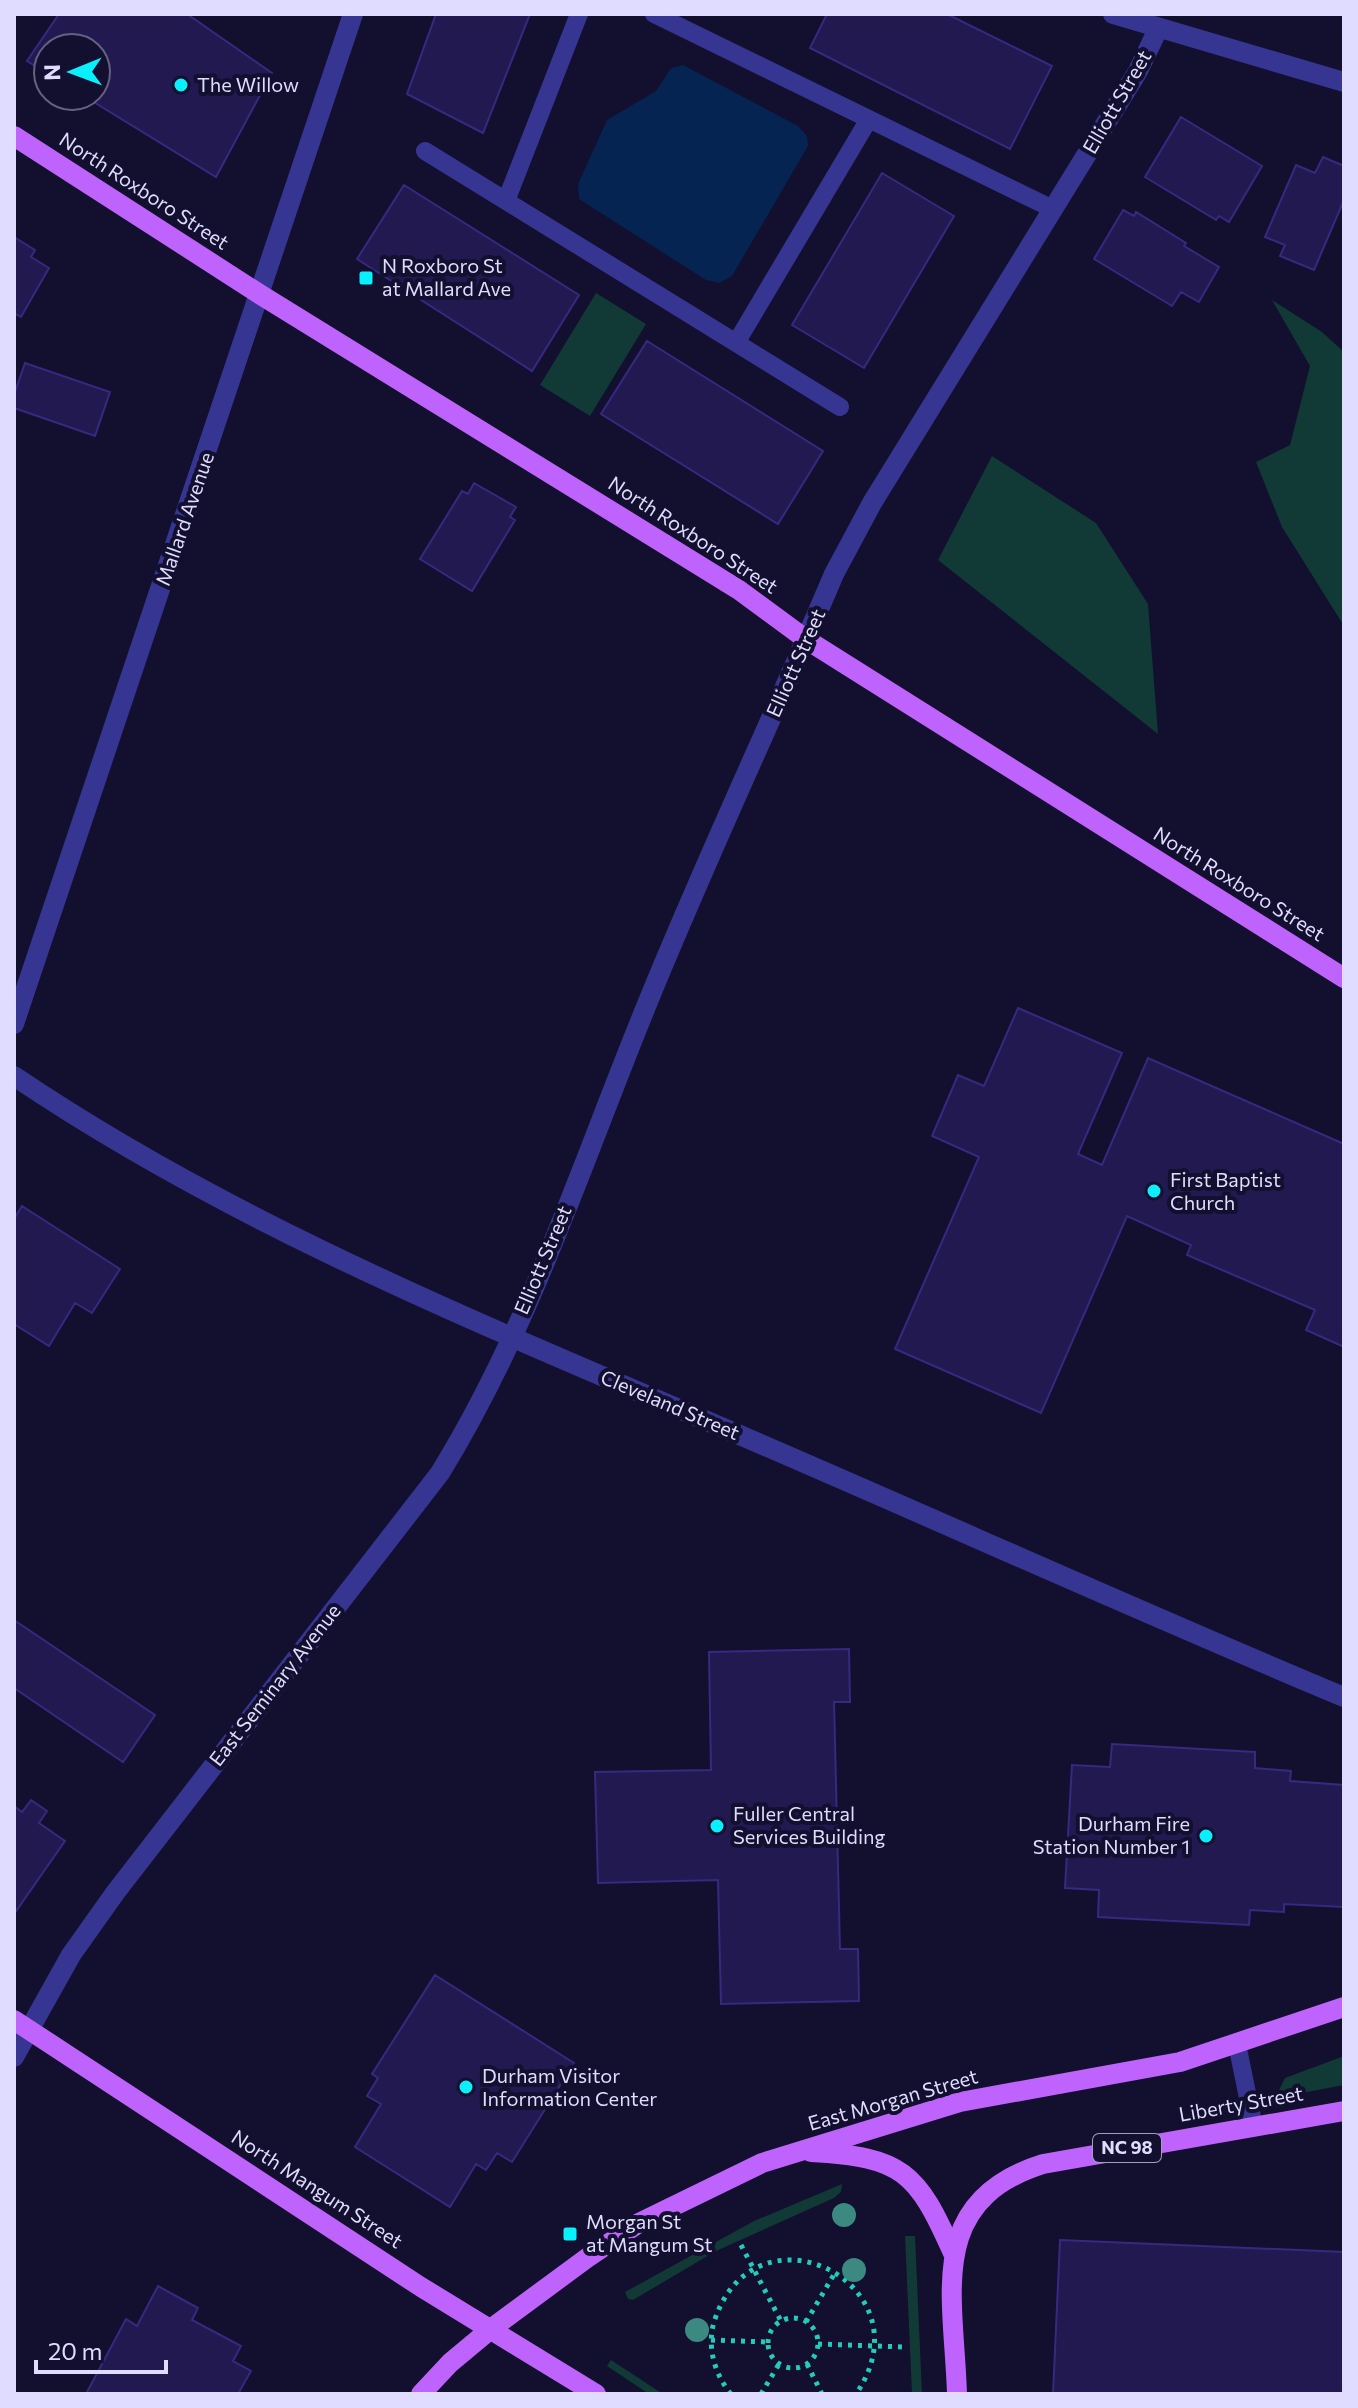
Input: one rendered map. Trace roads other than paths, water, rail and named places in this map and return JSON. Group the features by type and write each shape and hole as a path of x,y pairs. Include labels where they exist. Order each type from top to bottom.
{"main road":[{"name":"North Roxboro Street","path":"14,136 261,295 663,541 739,590 807,640 1344,978"},
{"name":"East Morgan Street","path":"421,2394 492,2328 639,2223 762,2163 960,2102 1180,2062 1344,2007"},
{"name":"North Mangum Street","path":"22,2025 421,2287 596,2394"},
{"name":"Liberty Street","path":"953,2253 969,2211 988,2189 1015,2172 1080,2156 1344,2111"},
{"path":"798,2151 857,2155 906,2176 928,2198 953,2253"},
{"name":"NC 98","path":"953,2253 957,2394"}],"street":[{"name":"Mallard Avenue","path":"14,1024 353,14"},
{"path":"1113,14 1344,82"},
{"name":"Elliott Street","path":"511,1336 643,1014 834,574 872,503 1138,71 1158,29"},
{"name":"Cleveland Street","path":"14,1076 96,1132 286,1235 1208,1641 1344,1697"},
{"name":"East Seminary Avenue","path":"14,2057 22,2025 115,1893 440,1473 494,1380 511,1336"}],"lane":[{"path":"506,201 579,14"},
{"path":"654,14 1053,209"},
{"path":"736,343 869,119"},
{"path":"425,151 840,407"},
{"path":"1237,2044 1254,2127"}],"water":[{"path":"683,65 798,126 807,136 808,146 732,276 719,283 706,280 579,199 578,184 607,120 656,91 671,68"}],"place":[{"name":"The Willow","path":"181,85"},
{"name":"N Roxboro St at Mallard Ave","path":"366,278"},
{"name":"First Baptist Church","path":"1154,1191"},
{"name":"Fuller Central Services Building","path":"717,1826"},
{"name":"Durham Fire Station Number 1","path":"1206,1836"},
{"name":"Durham Visitor Information Center","path":"466,2087"},
{"name":"Morgan St at Mangum St","path":"570,2234"}]}
